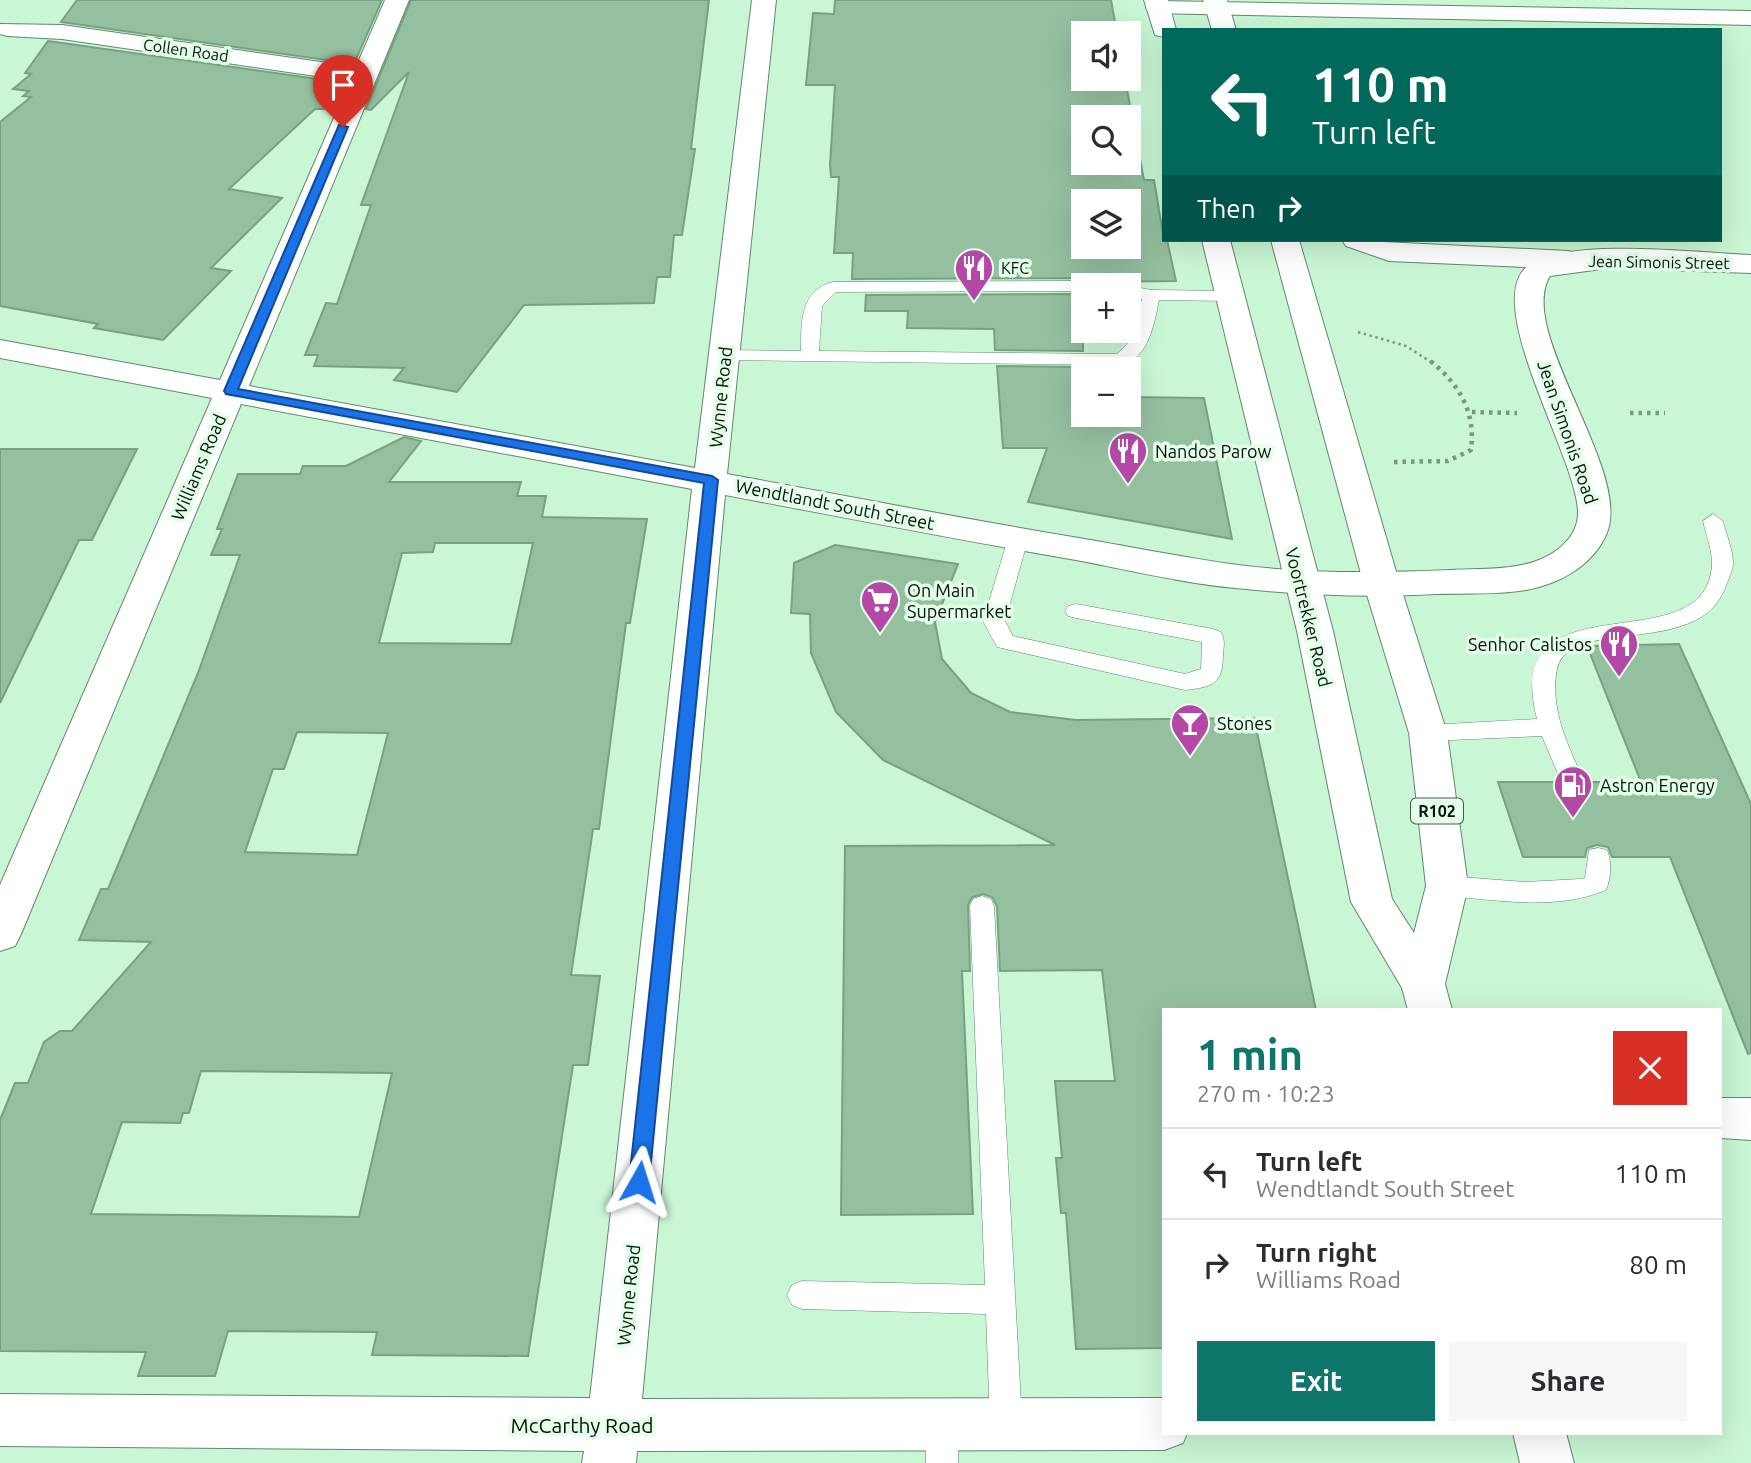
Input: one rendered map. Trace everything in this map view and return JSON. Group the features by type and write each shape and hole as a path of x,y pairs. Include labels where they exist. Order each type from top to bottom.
{"street":[{"name":"Williams Road","path":"0,934 397,0"},
{"name":"Wynne Road","path":"611,1444 764,0"},
{"path":"1160,13 1751,18"},
{"name":"Collen Road","path":"9,25 365,76"},
{"name":"Voortrekker Road","path":"1216,242 1315,631 1372,902 1427,997"},
{"name":"Voortrekker Road","path":"1286,242 1382,585 1428,733 1447,886 1427,997"},
{"name":"Jean Simonis Street","path":"1362,242 1389,252 1751,264"},
{"name":"Jean Simonis Road","path":"1300,580 1382,585 1525,578 1561,565 1576,555 1584,543 1595,513 1592,496 1530,325 1526,291 1529,280 1539,271 1568,260"},
{"name":"Wendtlandt South Street","path":"0,349 1018,539 1233,576 1300,580"},
{"path":"1722,1118 1751,1119"},
{"name":"McCarthy Road","path":"0,1420 611,1444 942,1443 1006,1423 1162,1423"},
{"path":"1540,1435 1547,1463"}],"lane":[{"path":"810,355 813,302 818,294 833,287 1071,286"},
{"path":"1141,293 1230,296"},
{"path":"725,355 1121,360 1132,354 1137,346 1152,295"},
{"path":"1572,782 1550,727 1544,702 1544,682 1554,651 1563,641 1577,635 1639,630 1676,622 1698,611 1719,583 1723,565 1713,521"},
{"path":"1018,539 994,621 1006,642 1185,682 1203,680 1212,672 1213,637 1076,611"},
{"path":"1428,733 1550,727"},
{"path":"1447,886 1565,892 1586,890 1597,883 1598,857"},
{"path":"982,906 1006,1423"},
{"path":"802,1295 1000,1300"}],"path":[{"path":"1350,330 1391,339 1428,360 1454,383 1472,412 1476,433 1471,450 1448,461 1393,462"},
{"path":"1472,412 1518,413"},
{"path":"1630,413 1665,414"}],"building":[{"path":"77,0 382,0 354,64 61,22"},
{"path":"411,0 709,0 691,149 695,149 682,235 674,235 670,277 657,277 654,303 524,305 457,392 394,380 404,368 314,366 318,355 305,355 326,303 337,304 371,205 361,205 409,72 371,110 366,109"},
{"path":"835,0 1111,0 1115,21 1071,21 1071,91 1127,91 1130,105 1071,105 1071,175 1141,175 1141,164 1144,180 1154,180 1162,242 1167,242 1176,281 1141,281 1141,273 1071,273 1071,278 852,279 853,253 834,253 839,177 831,177 830,165 835,85 806,85 813,13 834,14"},
{"path":"48,41 346,83 335,109 315,109 229,189 282,198 211,268 231,271 163,340 94,328 98,324 0,306 0,122 31,97 23,96 29,91 13,89 31,74 25,73"},
{"name":"KFC","path":"1071,294 1071,343 1083,343 1083,351 995,350 994,329 907,328 908,311 865,311 866,295"},
{"name":"Nandos Parow","path":"997,366 1071,367 1071,427 1141,427 1141,397 1204,398 1232,539 1028,502 1047,448 1003,448"},
{"path":"404,437 421,441 389,482 521,482 517,496 546,496 542,517 647,519 630,623 626,623 599,829 593,829 571,975 600,976 588,1065 573,1065 528,1356 372,1355 377,1332 228,1331 215,1376 138,1376 146,1352 0,1351 0,1120 15,1083 28,1083 44,1042 60,1031 72,1031 151,942 79,940 101,889 108,889 198,673 240,555 211,555 222,529 217,529 238,474 300,474 303,466 346,466","holes":["435,543 533,543 511,644 379,643 402,553 433,552","297,732 388,733 357,855 245,852 273,769 284,769","201,1071 392,1073 359,1217 91,1214 122,1122 180,1123 183,1113 189,1113"]},
{"path":"0,449 137,449 92,540 79,540 0,703"},
{"path":"835,545 958,564 935,622 942,659 971,693 1010,712 1076,720 1254,718 1316,1008 1162,1008 1162,1348 1076,1349 1066,1213 1061,1213 1056,1158 1062,1158 1055,1081 1115,1081 1102,970 1000,971 997,906 992,897 983,894 972,897 968,905 970,971 962,971 973,1214 841,1215 845,846 1055,845 883,760 836,712 811,653 810,614 791,613 794,563"},
{"path":"1679,644 1751,804 1751,1053 1748,1054 1670,857 1612,857 1608,847 1597,845 1587,848 1585,857 1523,857 1498,782 1559,782 1563,790 1573,793 1582,789 1586,782 1641,782 1587,646"}],"place":[{"name":"KFC","path":"974,302"},
{"name":"Nandos Parow","path":"1128,485"},
{"name":"On Main Supermarket","path":"880,634"},
{"name":"Senhor Calistos","path":"1619,678"},
{"name":"Stones","path":"1190,757"},
{"name":"Astron Energy","path":"1573,819"}],"route":[{"path":"343,127 230,391 712,480 704,535 639,1182"}]}
